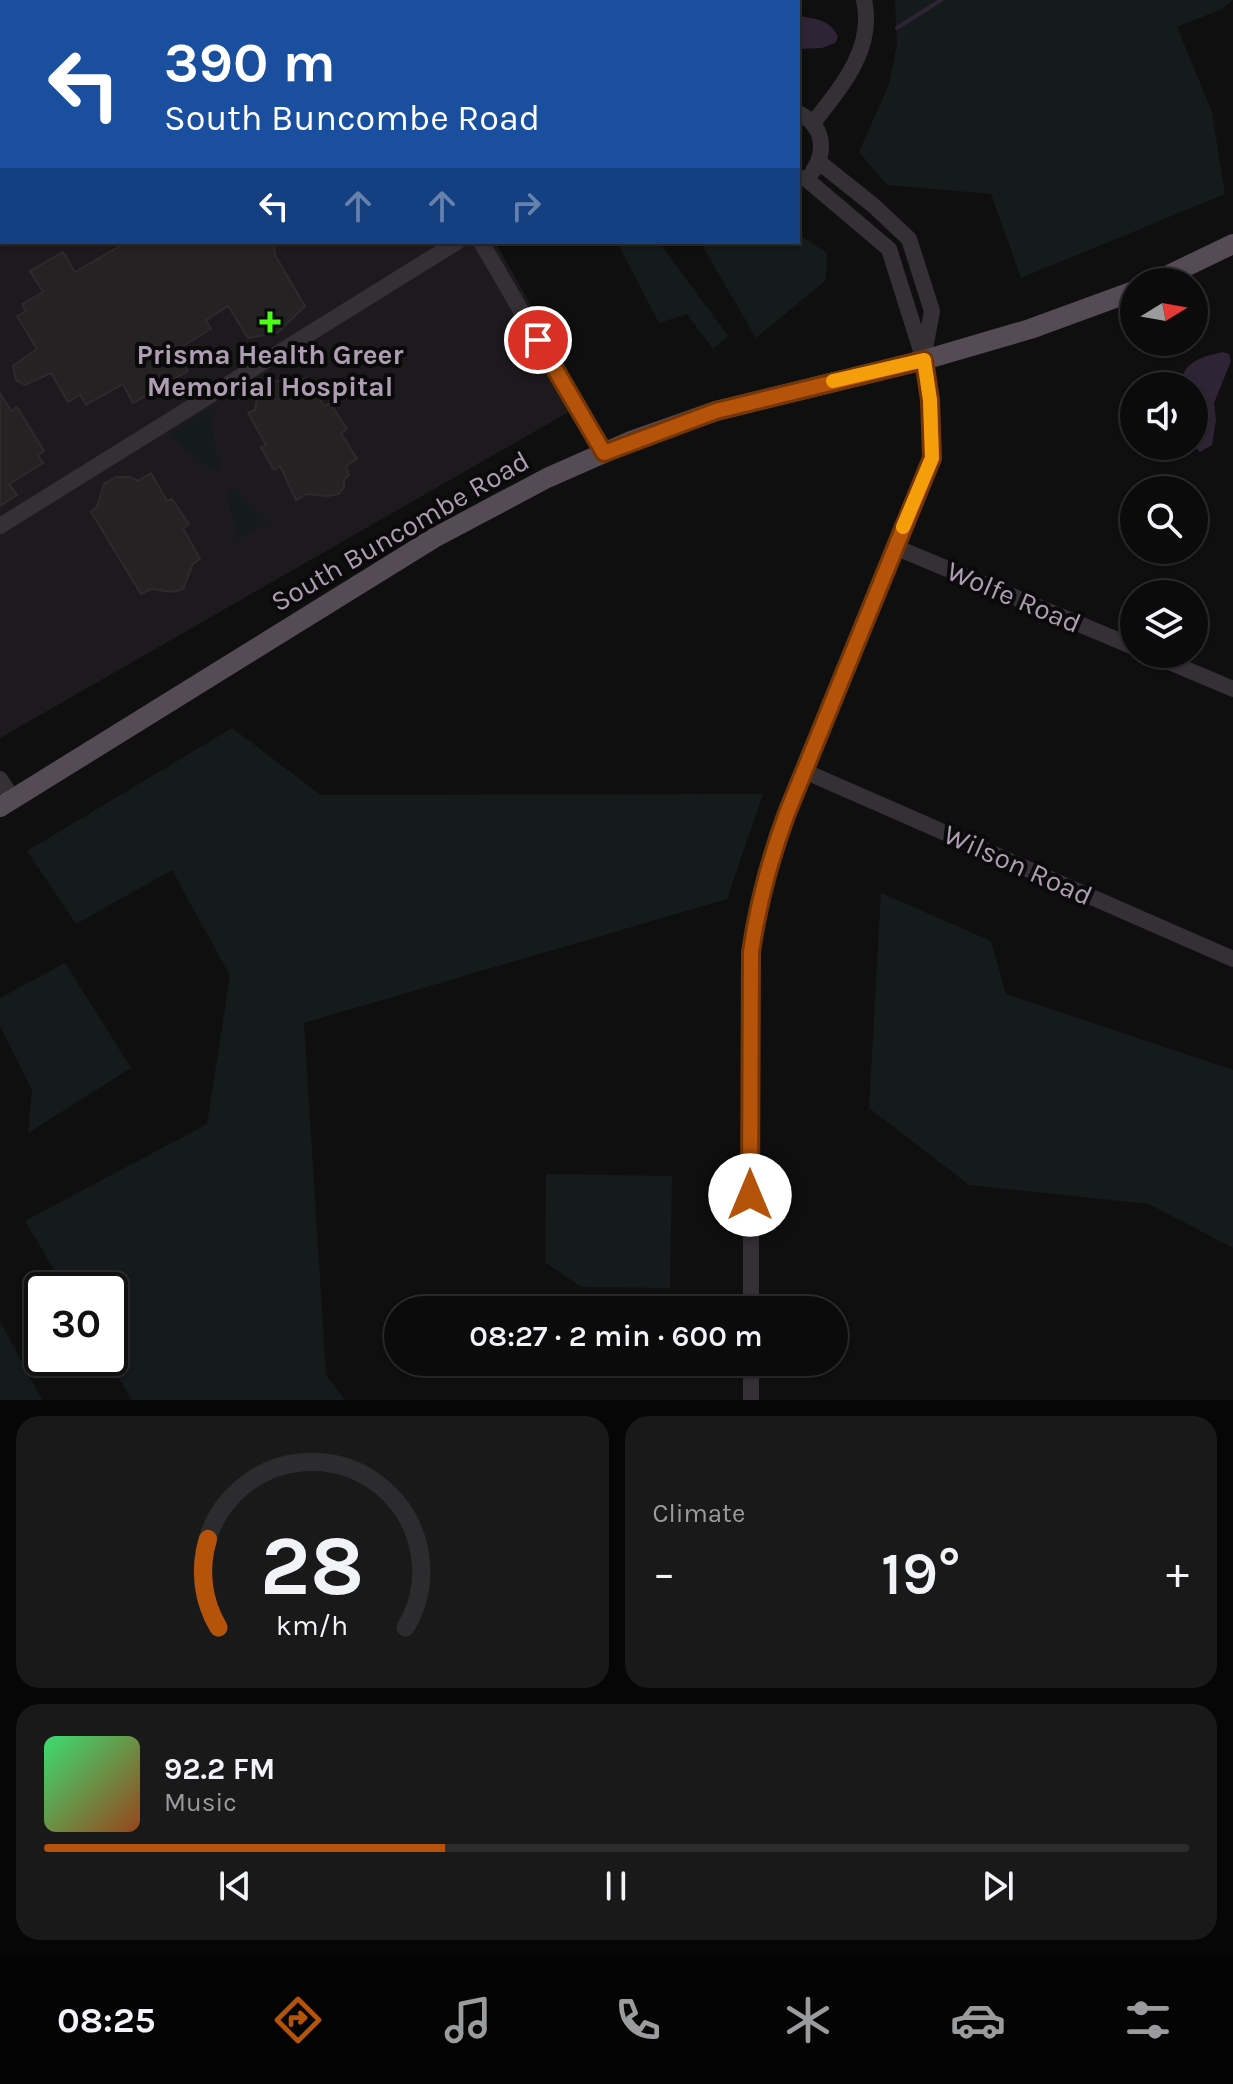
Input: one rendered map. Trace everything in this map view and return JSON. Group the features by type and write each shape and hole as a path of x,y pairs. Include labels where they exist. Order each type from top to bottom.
{"main road":[{"path":"1183,268 1233,244"},
{"name":"South Buncombe Road","path":"6,803 434,538 547,478 716,411 924,360 1030,329 1120,296"}],"street":[{"path":"813,123 849,78 866,31 868,16 864,0"},
{"path":"751,1296 751,952 766,871 932,458 930,400 924,360 889,249 801,179 819,162 822,141 813,123 800,114"},
{"path":"819,162 909,239 932,311 924,360"},
{"path":"0,526 454,244"},
{"path":"482,244 604,453"},
{"name":"Wolfe Road","path":"895,547 1120,641"},
{"path":"1183,668 1233,689"},
{"name":"Wilson Road","path":"804,771 1233,959"},
{"path":"0,779 6,803"},
{"path":"751,1376 751,1400"}],"shaded area":[{"path":"895,0 1233,0 1222,9 1177,27 1212,112 1225,194 1021,278 991,194 887,185 859,152 889,84 897,44"},
{"path":"800,16 827,23 835,31 838,37 835,43 822,48 800,49"},
{"path":"800,235 827,253 826,280 756,338 701,244 800,244"},
{"name":"Prisma Health Greer Memorial Hospital","path":"0,244 496,244 586,402 0,738"},
{"path":"618,244 660,244 728,336 713,349 687,314 659,323"},
{"path":"1223,352 1229,354 1231,361 1214,403 1216,420 1212,445 1208,447 1208,372 1185,372 1189,366"},
{"path":"209,410 219,467 212,471 169,435"},
{"path":"234,488 268,521 238,540 227,493"},
{"path":"232,728 321,795 763,794 727,899 304,1023 326,1375 345,1400 132,1400 118,1376 128,1376 128,1272 55,1272 25,1221 207,1124 230,976 172,870 76,924 27,851"},
{"path":"881,893 991,941 1006,994 1233,1070 1233,1248 1149,1204 969,1185 869,1108"},
{"path":"65,963 131,1068 28,1133 32,1090 0,1026 0,998"},
{"path":"546,1174 672,1176 670,1288 581,1287 545,1262"},
{"path":"0,1321 24,1366 24,1376 29,1376 42,1400 0,1400"}],"building":[{"path":"124,244 274,244 275,255 305,306 277,333 248,338 228,306 206,320 211,329 176,350 188,371 133,403 123,384 86,405 80,395 68,402 51,373 25,385 16,380 13,366 37,349 17,316 26,311 22,304 43,292 30,271 63,252 75,272"},
{"path":"307,378 324,406 330,403 347,429 341,433 357,459 346,466 349,475 344,479 344,487 339,494 307,494 296,500 280,466 274,470 265,455 261,447 266,445 248,413 255,410 257,397 267,382 290,380 293,384"},
{"path":"0,393 11,411 17,407 44,451 38,455 43,463 9,484 17,495 0,506"},
{"path":"151,473 167,501 172,499 189,524 183,528 200,559 193,564 183,589 173,592 151,589 141,594 91,512 97,507 104,484 116,477 130,477 138,481"}],"waterway":[{"path":"897,28 941,0"}],"slow traffic":[{"path":"833,381 924,360 930,400 932,458 903,527"}],"place":[{"name":"Prisma Health Greer Memorial Hospital","path":"270,322"}],"route":[{"path":"538,340 604,453 716,411 924,360 930,400 932,458 787,813 766,871 756,912 751,952 750,1195"}]}
